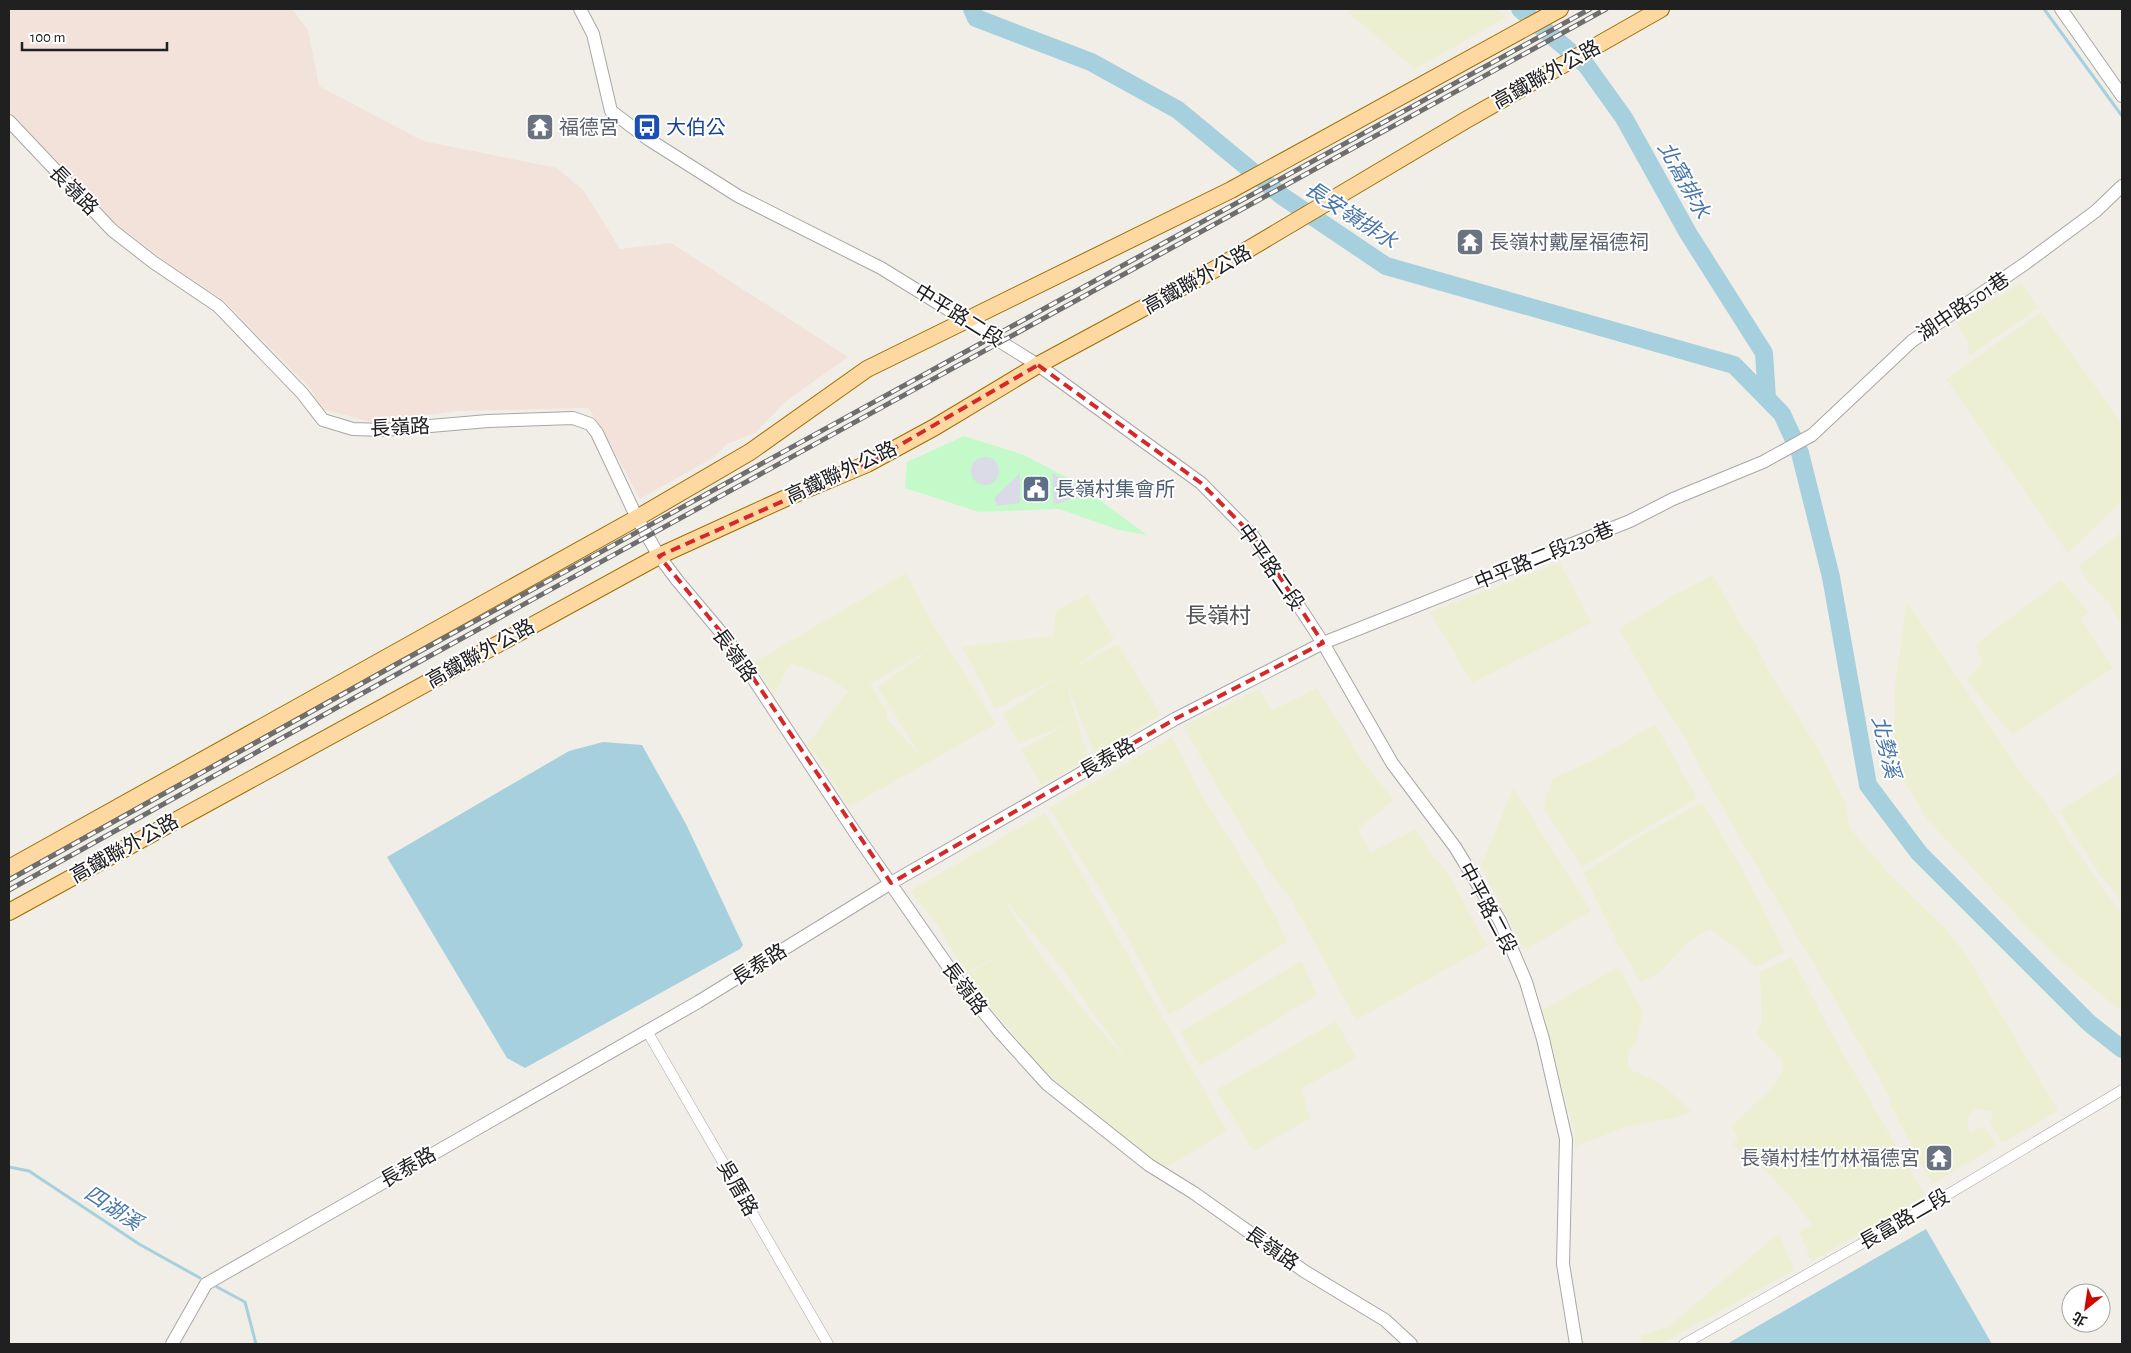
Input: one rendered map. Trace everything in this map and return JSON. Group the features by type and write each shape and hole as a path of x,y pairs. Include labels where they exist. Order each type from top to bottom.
{"main road":[{"name":"高鐵聯外公路","path":"9,868 637,518 750,452 868,369 966,319 1231,190 1560,9"},
{"name":"高鐵聯外公路","path":"9,912 659,556 786,498 867,464 935,427 1038,365 1277,234 1466,120 1662,9"}],"street":[{"name":"中平路二段","path":"580,9 593,34 611,111 648,139 738,196 882,268 1038,365 1201,483 1253,536 1323,643 1392,763 1455,847 1500,921 1526,982 1543,1039 1566,1139 1564,1264 1576,1344"},
{"path":"2061,9 2122,96"},
{"name":"長嶺路","path":"9,120 112,230 153,262 218,306 302,393 323,420 353,429 384,430 488,421 572,418 590,424 597,433 637,518 659,556 729,642 959,982 1000,1032 1047,1084 1148,1165 1194,1193 1304,1271 1385,1320 1411,1344"},
{"name":"湖中路501巷","path":"1763,462 1812,435 1912,341 2026,263 2096,211 2122,186"},
{"name":"中平路二段230巷","path":"1323,643 1630,521 1674,499 1763,462"},
{"name":"長泰路","path":"172,1344 206,1284 647,1031 891,883 1175,719 1323,643"},
{"name":"吳厝路","path":"647,1031 828,1344"},
{"name":"長富路二段","path":"1684,1344 1937,1201 2122,1090"}],"highlighted area":[{"path":"1038,365 1201,483 1253,536 1323,643 1175,719 891,883 729,642 659,556 867,464"}],"shaded area":[{"path":"9,9 292,9 308,30 319,86 423,141 557,168 584,191 620,249 671,243 848,357 785,402 755,433 727,444 714,457 640,499 603,430 588,408 458,411 371,422 319,408 312,390 223,300 168,263 97,209 9,110"},
{"path":"985,457 995,461 999,471 995,481 985,485 975,481 971,471 975,461"},
{"path":"1020,473 1020,503 997,506 994,498"},
{"path":"1052,473 1073,484 1086,494 1054,505"}],"green space":[{"path":"1344,9 1497,9 1507,17 1415,69"},
{"path":"2021,283 2038,308 1969,356 1968,341 1957,323"},
{"path":"2041,312 2122,423 2122,501 2068,553 1946,379"},
{"path":"964,436 1024,455 1074,481 1147,535 1119,530 1059,509 979,512 905,488 907,462"},
{"path":"2122,532 2122,624 2108,602 2089,583 2079,565"},
{"path":"1560,563 1591,623 1472,683 1430,612"},
{"path":"906,573 931,621 996,724 849,807 818,757 807,745 848,691 829,678 790,663 774,694 753,663","holes":["936,645 878,687 922,758 889,721 887,722 887,712 870,684"]},
{"path":"1713,575 1740,624 1756,645 1770,674 1818,748 1845,803 1850,828 1889,874 1946,929 1968,958 2058,1111 2002,1143 1990,1124 1993,1111 1974,1109 1967,1120 1970,1133 1984,1126 1997,1146 1932,1184 1890,1104 1892,1102 1851,1028 1721,805 1678,726 1660,701 1619,629 1674,595"},
{"path":"2061,580 2089,613 2081,619 2113,668 2012,735 1966,679 1982,664 1976,644"},
{"path":"1087,594 1114,639 1070,670 1118,644 1161,715 1095,755 1065,679 1088,759 1041,785 1021,750 1069,723 1019,744 1003,714 1058,677 995,709 962,647 1051,636 1053,640 1056,611"},
{"path":"1907,602 2021,773 2047,804 2071,843 2122,915 2122,1012 2056,957 2028,928 1928,820 1900,775 1894,740 1895,686"},
{"path":"1317,688 1363,762 1394,800 1358,829 1370,853 1415,829 1429,851 1448,873 1487,946 1356,1020 1291,899 1268,870 1212,778 1184,726 1259,689 1271,711"},
{"path":"1655,724 1697,798 1582,867 1544,808 1552,779 1596,759"},
{"path":"1172,737 1197,787 1277,918 1287,942 1169,1015 1113,911 1049,808"},
{"path":"2122,771 2122,900 2102,878 2059,811"},
{"path":"1513,788 1591,911 1525,950 1481,866"},
{"path":"1702,802 1744,872 1785,952 1756,967 1734,946 1710,929 1690,940 1658,974 1641,982 1620,948 1583,873 1641,836"},
{"path":"1045,813 1069,851 1227,1131 1164,1169 1040,1068 1013,1033 962,978 1007,951 966,973 936,923 910,891","holes":["1001,895 1061,967 1128,1062 1076,1001 1029,939"]},
{"path":"1792,957 1829,1029 1925,1196 1812,1261 1799,1232 1812,1225 1792,1198 1757,1163 1732,1144 1739,1140 1731,1127 1775,1085 1784,1067 1780,1057 1757,1035 1762,1020 1760,972"},
{"path":"1302,961 1317,995 1200,1066 1180,1032"},
{"path":"1618,967 1643,1011 1636,1043 1628,1051 1628,1068 1663,1085 1692,1111 1677,1117 1624,1127 1575,1147 1575,1133 1541,1011"},
{"path":"1336,1021 1356,1058 1301,1089 1310,1118 1254,1151 1216,1090"},
{"path":"1779,1233 1794,1270 1661,1344 1644,1344 1638,1336 1668,1327"}],"water":[{"path":"603,742 642,745 686,824 743,945 740,949 525,1068 507,1058 387,857 569,751"},
{"path":"1926,1229 1992,1344 1727,1344"}],"waterway":[{"name":"長安嶺排水","path":"972,9 976,18 1091,62 1178,110 1282,196 1386,266 1734,365 1782,414 1800,453 1831,577 1868,785 1919,853 2089,1023 2122,1049"},
{"name":"北窩排水","path":"1520,9 1586,65 1624,118 1688,233 1764,353 1767,398"},
{"path":"2044,9 2122,116"},
{"name":"四湖溪","path":"9,1167 29,1171 139,1244 200,1278"},
{"name":"四湖溪","path":"217,1287 245,1302 256,1344"}],"railway":[{"path":"9,880 404,660 1590,9"},
{"path":"9,890 408,668 1606,9"}],"place":[{"name":"福德宮","path":"540,127"},
{"name":"大伯公","path":"647,127"},
{"name":"長嶺村戴屋福德祠","path":"1470,242"},
{"name":"長嶺村集會所","path":"1036,489"},
{"name":"長嶺村桂竹林福德宮","path":"1939,1158"}],"district":[{"name":"長嶺村","path":"1218,615"}],"water label":[{"name":"北勢溪","path":"1886,747"}]}
